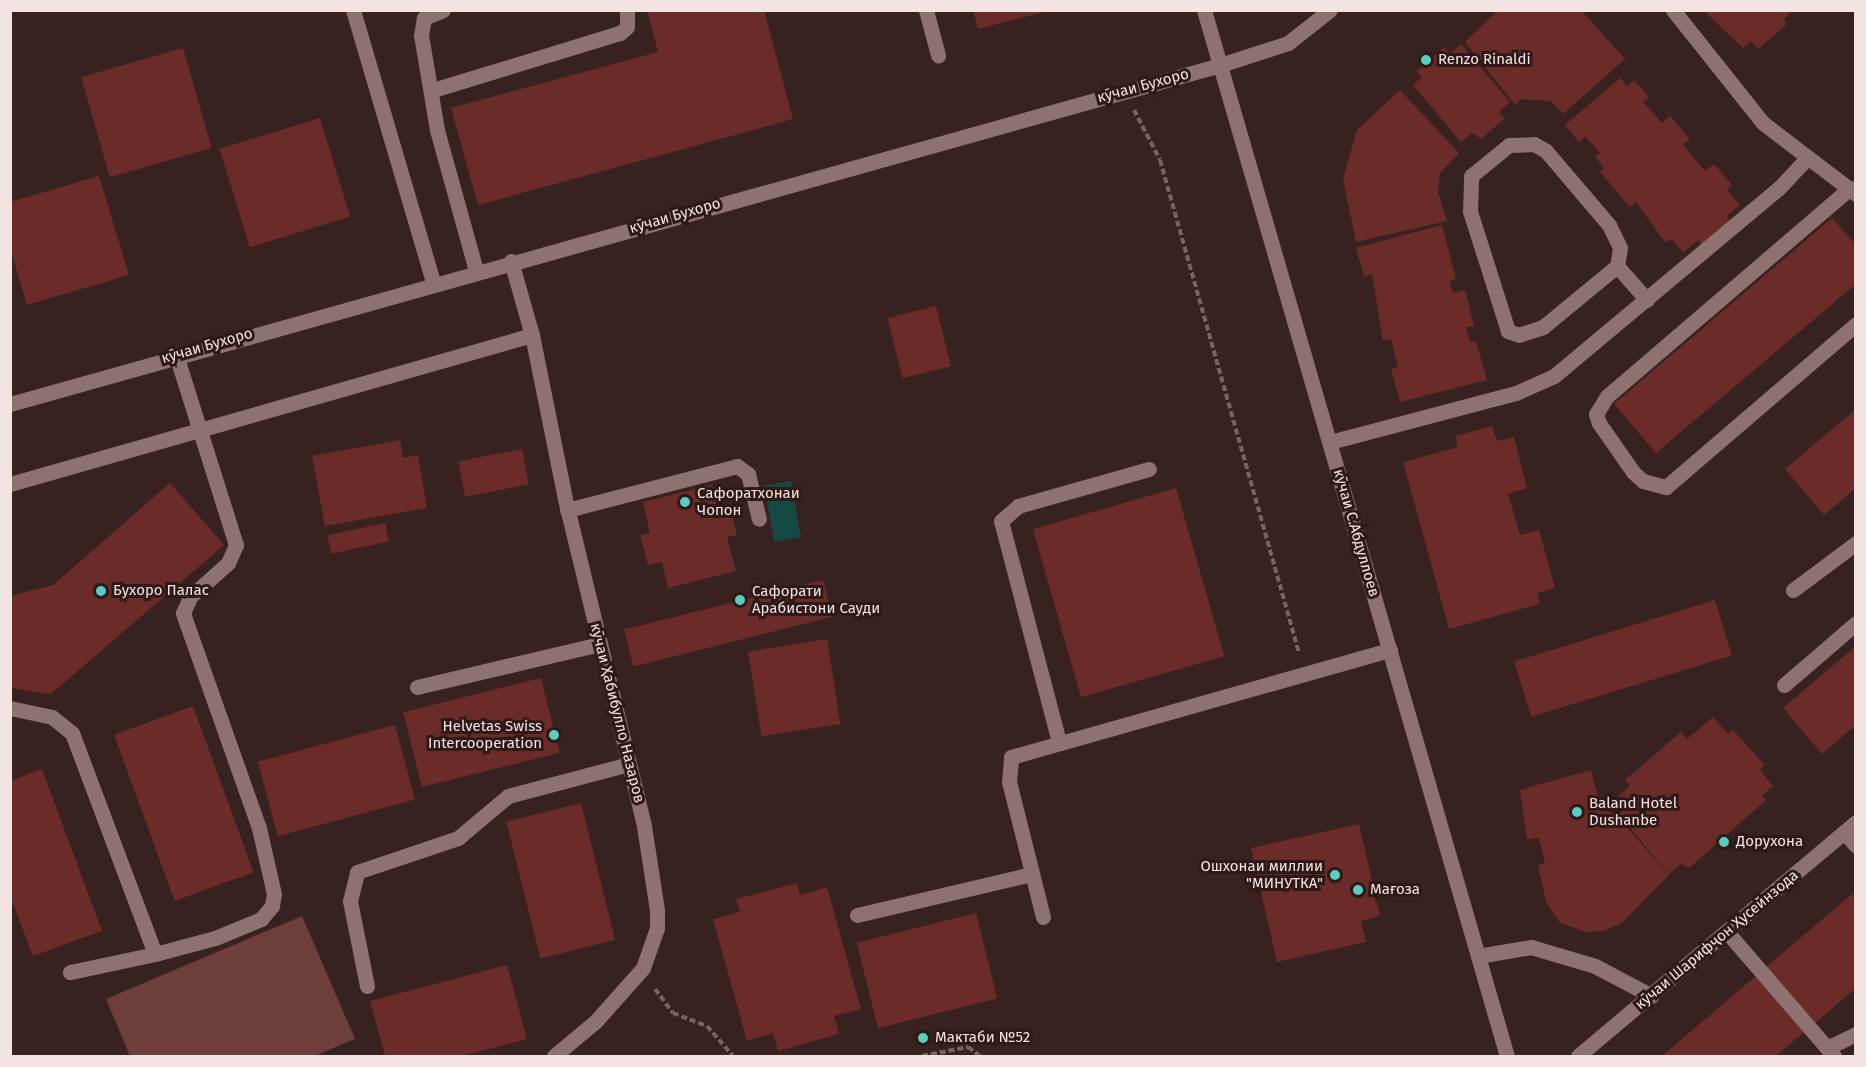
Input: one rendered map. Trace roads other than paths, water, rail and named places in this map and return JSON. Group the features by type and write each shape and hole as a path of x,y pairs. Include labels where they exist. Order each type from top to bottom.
{"street":[{"path":"353,10 433,282"},
{"path":"443,10 424,18 421,26 433,90 437,130 476,271"},
{"path":"433,90 620,33 627,27 627,10"},
{"path":"926,10 938,54"},
{"name":"кӯчаи С.Абдуллоев","path":"1204,10 1508,1056"},
{"name":"кӯчаи Бухоро","path":"10,404 433,282 1220,65 1288,43 1330,10"},
{"path":"1673,10 1763,123 1853,191 1607,396 1596,414 1599,423 1634,472 1644,481 1666,487 1856,324"},
{"path":"1617,266 1543,327 1519,335 1508,331 1470,211 1471,176 1509,145 1534,144 1546,151 1616,237 1617,266 1647,300"},
{"path":"1330,442 1535,387 1577,358 1647,300 1808,158"},
{"name":"кӯчаи Ҳабибулло Назаров","path":"511,261 532,335 567,510 651,858 657,910 657,928 643,968 596,1021 554,1056"},
{"path":"10,484 532,335"},
{"path":"70,972 155,954 215,938 261,919 272,906 274,894 259,828 183,613 190,597 228,563 236,545 176,355"},
{"path":"567,510 737,466 748,474 759,519"},
{"path":"1059,742 1001,521 1018,506 1149,469"},
{"path":"1793,590 1856,543"},
{"path":"1784,685 1856,624"},
{"path":"417,687 600,644"},
{"path":"1043,917 1008,762 1016,754 1390,650"},
{"path":"10,708 52,717 76,740 155,954"},
{"path":"367,986 350,902 357,872 458,838 508,795 629,765"},
{"path":"1850,827 1856,846"},
{"name":"кӯчаи Шарифҷон Ҳусейнзода","path":"1578,1056 1850,827"},
{"path":"857,915 1032,874"},
{"path":"1727,932 1831,1052 1856,1034"},
{"path":"1478,956 1531,947 1595,966 1652,996"}],"water":[{"path":"791,481 801,537 774,542 764,486"}],"place":[{"name":"Renzo Rinaldi","path":"1426,60"},
{"name":"Сафоратхонаи Чопон","path":"685,502"},
{"name":"Бухоро Палас","path":"101,591"},
{"name":"Сафорати Арабистони Сауди","path":"740,600"},
{"name":"Helvetas Swiss Intercooperation","path":"554,735"},
{"name":"Baland Hotel Dushanbe","path":"1577,812"},
{"name":"Дорухона","path":"1724,842"},
{"name":"Ошхонаи миллии \"МИНУТКА\"","path":"1335,875"},
{"name":"Мағоза","path":"1358,890"},
{"name":"Мактаби №52","path":"923,1038"}]}
